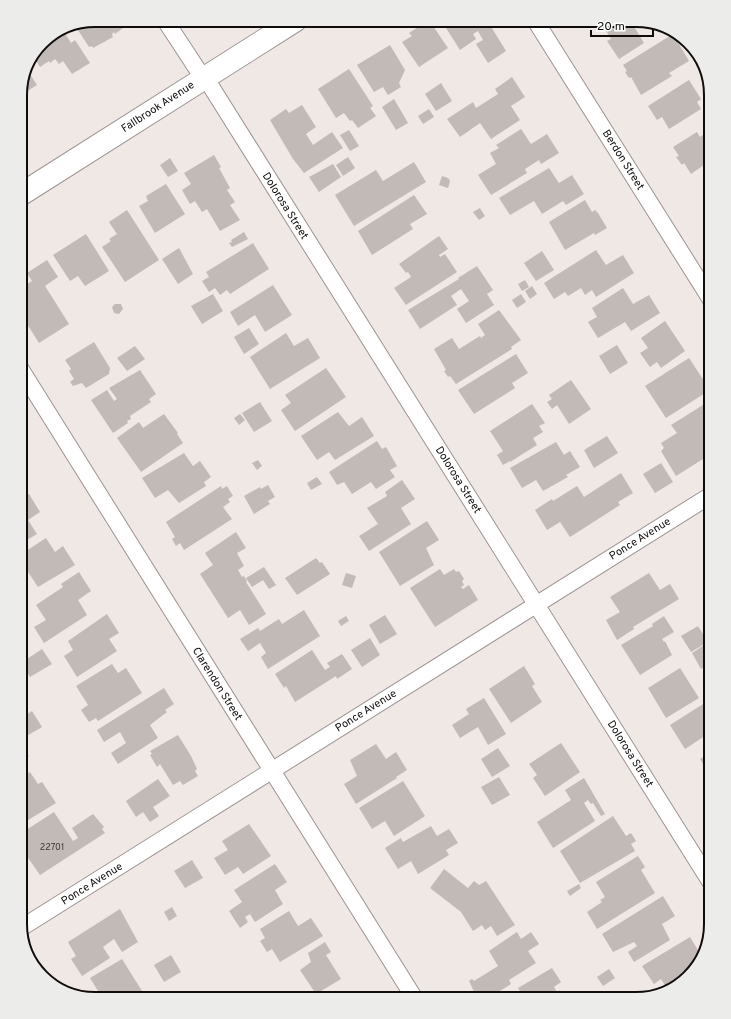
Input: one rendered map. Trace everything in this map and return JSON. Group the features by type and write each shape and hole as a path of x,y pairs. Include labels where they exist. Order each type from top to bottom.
{"main road":[{"name":"Fallbrook Avenue","path":"27,190 285,27"}],"street":[{"name":"Dolorosa Street","path":"170,27 204,78 704,872"},
{"name":"Berdon Street","path":"539,27 704,289"},
{"name":"Clarendon Street","path":"27,379 411,992"},
{"name":"Ponce Avenue","path":"27,924 704,499"}],"building":[{"path":"95,27 125,27 115,34 114,32 112,34 113,37 93,48 92,46 89,47 78,30"},
{"path":"418,27 434,27 448,48 419,67 402,42 412,36 409,33"},
{"path":"445,27 491,27 506,51 488,63 476,44 483,40 478,31 473,34 476,39 460,50"},
{"path":"604,27 634,27 644,43 619,59 607,41 611,39"},
{"path":"65,34 71,43 75,40 90,63 72,74 63,61 59,64 55,59 40,67 36,61 41,53 50,44"},
{"path":"670,36 677,40 689,61 669,73 672,76 641,95 631,77 629,78 625,72 627,71 623,65"},
{"path":"390,45 405,70 399,83 401,87 388,95 383,87 374,92 357,65"},
{"path":"349,69 373,106 370,108 376,116 358,128 344,113 336,118 318,89"},
{"path":"30,74 37,85 27,91"},
{"path":"512,77 525,97 511,106 520,120 491,139 480,123 460,137 447,119 473,102 476,108 498,94 495,89"},
{"path":"689,80 701,99 697,102 701,109 669,129 662,117 657,120 648,106"},
{"path":"441,83 452,101 436,111 425,94"},
{"path":"394,99 408,123 396,130 382,107"},
{"path":"302,105 316,127 306,134 313,145 332,132 343,148 304,173 293,159 270,120 286,109 289,113"},
{"path":"429,109 434,117 423,124 418,116"},
{"path":"521,129 531,144 547,134 559,153 541,164 539,160 525,169 527,173 491,195 478,175 496,164 490,153 499,148 496,145"},
{"path":"349,130 359,146 350,151 340,135"},
{"path":"697,132 700,137 704,134 704,165 691,174 684,163 682,165 676,157 679,156 673,147"},
{"path":"214,155 230,188 227,190 235,202 230,205 240,220 220,231 207,209 202,212 195,201 190,204 182,190 191,184 184,173"},
{"path":"348,157 355,168 343,176 336,165"},
{"path":"170,158 178,171 168,177 160,165"},
{"path":"414,162 426,182 354,226 335,195 376,170 383,181"},
{"path":"333,164 341,177 319,192 309,177"},
{"path":"549,168 559,183 572,175 584,194 566,205 563,201 542,214 534,201 510,215 499,198"},
{"path":"442,176 448,178 450,181 448,188 439,185"},
{"path":"166,184 185,214 155,233 139,206 148,201 146,196"},
{"path":"414,195 427,214 410,224 413,229 372,255 358,231"},
{"path":"585,200 592,212 595,210 598,213 607,228 595,235 594,233 565,250 549,222"},
{"path":"480,208 485,216 479,220 473,212"},
{"path":"127,210 159,260 125,282 102,247 111,241 109,239 117,234 109,222"},
{"path":"244,232 248,239 232,247 229,243 232,242 231,240"},
{"path":"86,234 109,271 85,286 78,276 70,281 53,255"},
{"path":"439,236 448,249 439,255 440,257 445,254 457,272 406,305 394,288 411,277 399,264"},
{"path":"253,243 269,269 230,294 227,290 220,295 215,288 209,292 202,281 209,277 206,272"},
{"path":"179,248 193,274 178,284 162,259"},
{"path":"596,250 606,265 623,255 634,273 596,297 592,290 585,295 581,288 568,296 565,292 554,299 544,283"},
{"path":"542,251 554,270 536,281 524,263"},
{"path":"47,260 58,277 45,286 69,324 39,343 27,324 27,284 32,281 27,273"},
{"path":"477,266 493,290 487,294 494,305 466,323 457,309 469,301 461,289 451,296 457,305 420,329 408,310 459,279 458,278"},
{"path":"525,280 529,287 522,291 518,284"},
{"path":"273,285 292,315 265,332 255,315 238,326 230,312"},
{"path":"532,286 537,294 530,299 525,291"},
{"path":"623,288 633,304 649,295 660,313 631,331 625,322 598,338 588,322 597,317 592,308"},
{"path":"213,294 223,311 202,324 191,306"},
{"path":"521,294 526,302 517,308 512,300"},
{"path":"115,304 121,304 123,309 119,314 114,313 112,307"},
{"path":"499,310 521,340 511,347 512,349 456,384 444,371 446,370 434,349 452,338 459,349 480,336 481,338 485,335 478,324"},
{"path":"665,321 685,351 661,368 657,362 650,367 640,353 648,348 641,338"},
{"path":"249,328 259,344 244,354 234,337"},
{"path":"286,333 294,346 308,338 320,358 270,389 250,357"},
{"path":"94,342 110,368 109,374 86,388 82,383 73,386 70,382 74,379 69,371 71,369 65,360"},
{"path":"617,345 628,363 610,374 599,356"},
{"path":"135,346 145,359 127,371 117,358"},
{"path":"516,354 528,373 512,383 515,388 474,414 458,390"},
{"path":"689,358 704,381 704,394 666,418 645,386"},
{"path":"326,368 346,397 295,431 281,410 291,403 285,395"},
{"path":"140,370 156,394 149,399 151,402 130,416 131,419 127,421 128,423 113,433 91,400 107,390 114,401 117,399 109,388"},
{"path":"571,380 591,409 569,424 557,405 552,409 547,402 552,399 549,395"},
{"path":"260,402 272,421 254,432 242,413"},
{"path":"532,404 545,423 539,426 543,432 533,438 537,445 503,465 497,455 503,451 490,431"},
{"path":"704,404 704,458 676,476 661,451 664,448 661,443 677,433 671,425"},
{"path":"338,412 349,426 362,417 374,436 335,460 329,452 317,460 301,436"},
{"path":"164,414 178,433 177,434 183,443 141,472 117,438 139,422 143,428"},
{"path":"240,414 245,420 239,425 234,418"},
{"path":"607,436 618,453 594,468 584,450"},
{"path":"377,441 382,449 386,447 397,466 390,470 395,477 376,489 371,482 352,494 344,482 337,485 329,472"},
{"path":"556,442 564,455 570,451 580,467 566,475 568,477 543,491 536,480 522,488 510,468"},
{"path":"184,453 193,466 200,461 211,477 204,482 206,486 179,503 168,490 155,498 142,478"},
{"path":"258,460 262,466 257,470 252,463"},
{"path":"661,463 673,482 655,493 643,474"},
{"path":"621,473 633,493 618,502 620,505 570,537 560,522 547,530 535,510 577,486 584,497"},
{"path":"317,477 322,484 311,490 307,483"},
{"path":"402,480 415,499 401,508 411,524 369,551 359,536 378,524 367,508 387,496 385,492"},
{"path":"268,485 275,497 268,501 270,504 254,514 244,496 260,487 261,489"},
{"path":"221,486 222,489 227,486 233,496 228,499 230,502 223,507 232,519 184,550 180,543 176,546 172,539 175,537 166,522"},
{"path":"29,494 40,512 28,520 37,534 27,540 27,495"},
{"path":"427,521 439,540 426,548 434,565 400,586 379,552"},
{"path":"236,532 246,548 237,553 244,566 238,570 242,577 244,576 247,581 246,582 266,614 249,625 240,610 228,618 200,574 213,565 205,553"},
{"path":"46,538 55,552 63,546 75,565 38,587 27,570 27,550"},
{"path":"316,558 320,563 322,562 330,574 297,595 285,578"},
{"path":"264,567 276,585 269,589 263,580 252,587 246,578"},
{"path":"440,569 444,575 454,569 456,572 459,571 464,579 462,581 464,585 461,587 463,589 469,585 478,600 435,627 410,588"},
{"path":"79,572 91,591 78,600 87,615 44,643 34,627 46,620 36,605 63,587 61,584"},
{"path":"346,573 356,576 352,588 342,585"},
{"path":"649,573 660,590 670,584 679,599 633,627 634,629 617,640 606,620 620,612 610,597"},
{"path":"304,610 320,636 268,669 261,657 266,653 260,643 248,651 240,639 258,628 260,631 279,619 282,624"},
{"path":"107,614 119,633 109,639 117,651 77,677 64,656 73,650 68,641"},
{"path":"385,615 397,634 380,644 369,625"},
{"path":"346,616 349,621 341,626 338,621"},
{"path":"664,616 674,632 662,639 664,642 665,641 672,655 640,675 621,645 653,626 652,624"},
{"path":"698,626 704,636 704,644 691,652 681,636"},
{"path":"370,638 380,655 362,667 351,650"},
{"path":"704,645 704,667 701,669 692,653"},
{"path":"42,649 52,664 30,677 27,672 27,659"},
{"path":"312,650 325,670 330,667 327,663 342,654 352,669 337,679 336,676 295,702 286,686 284,688 275,674"},
{"path":"112,664 118,673 126,668 142,693 98,721 96,718 89,722 81,710 88,705 76,686"},
{"path":"524,666 535,684 532,686 542,702 511,723 489,689"},
{"path":"680,668 699,698 666,718 648,688"},
{"path":"164,688 174,704 165,710 167,712 150,725 158,738 118,764 111,753 126,743 120,732 104,742 97,730"},
{"path":"484,698 506,734 488,745 478,727 460,738 452,725 469,714 466,709"},
{"path":"704,703 704,737 685,749 670,725"},
{"path":"32,711 42,727 27,736 27,714"},
{"path":"178,735 191,756 197,769 195,771 198,776 183,785 180,781 173,785 160,764 157,767 150,755 152,754 150,751"},
{"path":"561,743 580,772 545,796 533,778 537,775 529,764"},
{"path":"376,744 386,759 396,752 407,770 356,804 344,784 357,776 350,760"},
{"path":"498,748 510,766 492,777 481,759"},
{"path":"704,756 704,766 700,759"},
{"path":"30,772 38,784 42,782 56,803 27,821 27,774"},
{"path":"499,777 510,795 492,805 481,787"},
{"path":"584,778 605,814 601,816 593,803 591,804 588,800 584,803 595,821 553,848 537,822 571,800 565,790"},
{"path":"158,779 170,796 153,807 159,816 150,822 143,812 136,817 126,801"},
{"path":"403,781 425,816 394,836 385,821 372,829 359,808"},
{"path":"54,812 73,841 78,838 72,828 93,814 104,827 102,829 105,833 40,875 27,856 27,829"},
{"path":"613,816 626,836 631,833 636,841 631,844 635,851 580,883 560,851"},
{"path":"249,824 271,856 243,874 238,867 225,875 214,858 228,850 222,841"},
{"path":"431,826 437,836 449,829 458,843 446,850 449,855 418,874 411,861 398,869 385,848 401,838 403,842"},
{"path":"638,856 645,867 641,870 655,893 597,929 587,912 602,902 600,900 605,897 596,882"},
{"path":"192,860 203,878 185,888 174,871"},
{"path":"275,864 287,882 275,890 283,904 255,922 250,914 245,917 248,922 240,928 229,911 242,902 234,890"},
{"path":"444,869 468,888 474,881 479,885 486,881 515,925 497,936 491,926 485,930 482,925 473,931 461,912 430,888"},
{"path":"579,884 581,888 570,896 567,891"},
{"path":"663,896 675,916 662,924 670,940 634,962 628,952 637,946 634,942 613,952 602,934"},
{"path":"172,907 177,916 169,921 164,912"},
{"path":"120,909 138,942 122,952 114,939 103,947 110,958 82,976 71,959 76,956 68,942"},
{"path":"289,911 298,926 311,918 323,936 280,962 272,949 267,952 260,941 265,938 260,929"},
{"path":"517,932 521,939 531,932 539,944 528,951 536,963 509,980 511,984 498,992 474,992 469,981 472,979 474,981 498,966 489,951"},
{"path":"690,937 698,951 690,966 678,978 665,985 661,979 654,984 642,966"},
{"path":"325,942 331,952 326,955 341,979 319,992 315,992 300,970 311,962 308,953"},
{"path":"171,955 181,972 164,982 154,965"},
{"path":"122,959 142,991 99,992 90,978"},
{"path":"552,968 561,982 554,987 557,992 521,992 518,988"},
{"path":"609,969 615,978 603,986 597,977"}]}
